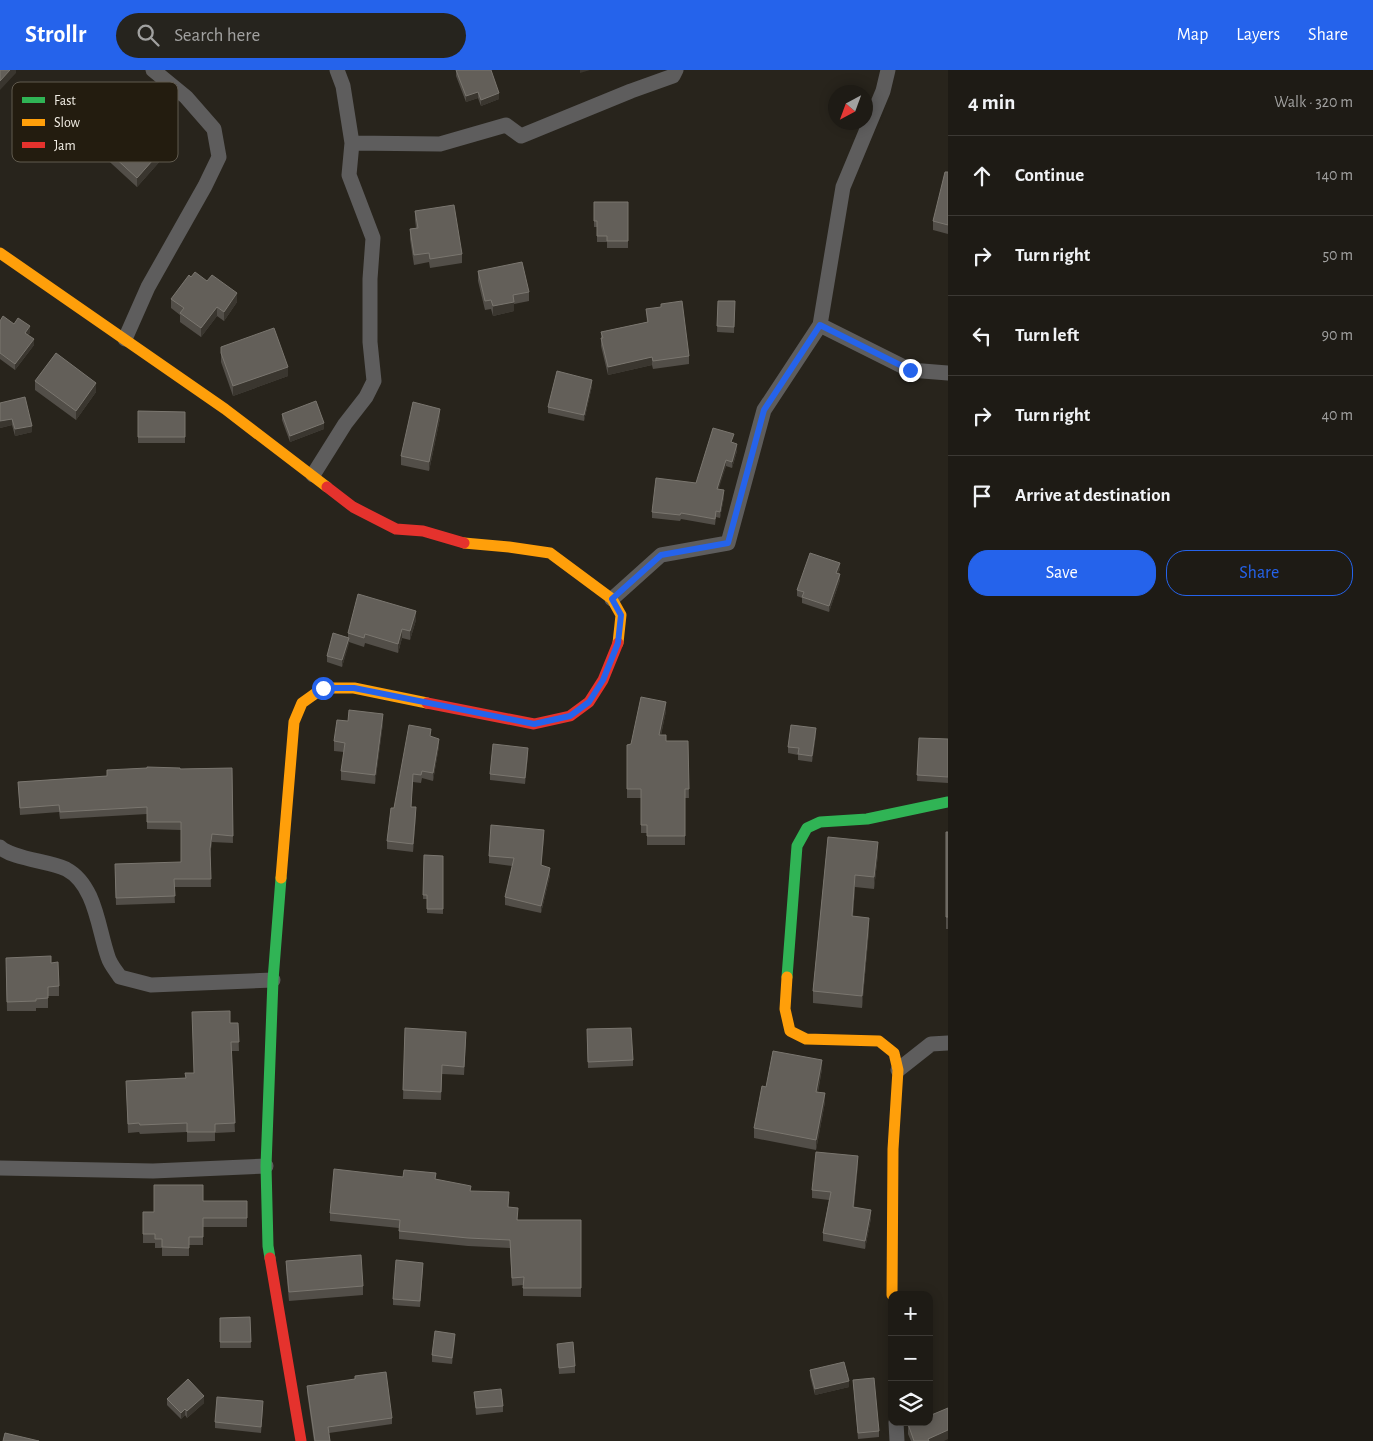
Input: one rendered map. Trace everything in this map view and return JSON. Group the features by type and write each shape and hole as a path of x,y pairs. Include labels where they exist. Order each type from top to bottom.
{"street":[{"path":"154,70 168,82"},
{"path":"313,475 345,424 366,397 374,381 370,342 370,279 373,238 349,175 352,143 343,86 337,70"},
{"path":"352,143 440,144 506,124 521,136 673,76 676,70"},
{"path":"612,599 661,555 728,543 764,410 820,325 843,187 883,91 888,70"},
{"path":"125,339 148,287 206,186 219,157 214,129 178,91"},
{"path":"0,253 225,409 353,507 396,529 423,530 460,543 501,546 550,553 612,599 621,615 618,643 603,680 589,702 570,716 534,724 354,688 323,688 302,703 294,722 273,980 266,1166 268,1246 301,1441"},
{"path":"820,325 910,370 948,373"},
{"path":"892,1291 893,1149 898,1070 894,1053 879,1041 806,1039 790,1031 785,1009 797,846 806,828 820,822 867,819 948,802"},
{"path":"0,847 12,854 65,869 73,874 85,887 99,923 108,959 120,977 151,985 273,980"},
{"path":"898,1070 931,1044 948,1043"},
{"path":"0,1168 153,1171 266,1166"},
{"path":"896,1426 897,1441"}],"building":[{"path":"0,70 10,70 0,81"},
{"path":"456,70 491,70 499,93 481,100 478,92 466,96"},
{"path":"120,162 151,162 137,178"},
{"path":"945,172 948,172 948,225 933,221"},
{"path":"594,202 628,202 628,241 607,241 607,236 597,236 597,221 594,221"},
{"path":"454,205 462,254 430,259 429,253 414,255 410,229 418,228 415,211"},
{"path":"522,262 529,292 513,295 514,302 493,306 491,300 485,301 478,271"},
{"path":"195,272 207,281 212,275 237,293 224,312 217,307 201,328 180,313 184,308 171,299 189,275 191,277"},
{"path":"682,301 689,356 653,361 652,357 608,367 601,332 648,322 646,309 661,307 661,304"},
{"path":"718,301 735,301 734,327 717,326"},
{"path":"3,316 14,324 18,318 30,326 25,333 34,339 15,364 0,353 0,321"},
{"path":"274,328 288,367 233,386 221,353 221,347"},
{"path":"56,353 96,383 76,411 35,381"},
{"path":"557,371 592,380 584,415 548,407"},
{"path":"25,397 32,426 15,429 12,419 0,421 0,403"},
{"path":"316,401 324,423 290,436 282,414"},
{"path":"413,402 440,409 429,462 401,456"},
{"path":"138,411 185,412 185,437 138,437"},
{"path":"713,428 734,434 731,442 737,444 732,462 726,460 717,489 724,490 720,512 716,511 715,519 681,513 680,515 652,512 656,478 696,483"},
{"path":"810,553 840,563 836,573 840,574 829,606 802,597 804,592 797,590"},
{"path":"358,594 416,611 410,631 402,629 398,644 365,634 364,638 348,633"},
{"path":"333,633 349,638 342,660 327,656"},
{"path":"641,697 666,702 659,735 666,735 666,741 688,741 689,789 685,789 685,836 647,836 647,825 641,825 641,789 627,789 627,745 631,744"},
{"path":"349,710 383,714 375,775 341,771 345,743 334,741 337,720 348,721"},
{"path":"409,725 431,729 430,736 439,739 433,773 422,771 421,775 413,774 411,807 416,807 413,844 387,841 391,808 394,808"},
{"path":"791,725 816,728 812,756 798,754 799,748 788,747"},
{"path":"919,738 948,739 948,777 917,775"},
{"path":"493,744 528,748 525,778 490,774"},
{"path":"147,767 180,769 232,768 233,836 212,834 210,849 211,879 174,879 175,896 116,898 115,864 181,862 181,822 147,822 147,807 60,812 59,805 20,808 18,782 107,776 107,770"},
{"path":"491,825 544,830 541,865 550,868 541,906 505,897 514,858 489,856"},
{"path":"946,832 948,832 948,917 946,917"},
{"path":"828,837 878,842 874,877 855,875 852,916 869,918 862,996 813,991"},
{"path":"424,855 443,856 443,909 427,909 427,895 423,895"},
{"path":"51,956 51,963 58,962 59,986 48,987 48,998 36,999 36,1001 7,1002 6,958"},
{"path":"230,1011 230,1023 238,1023 239,1042 231,1042 235,1123 215,1124 215,1132 187,1132 187,1123 128,1124 126,1081 186,1078 185,1073 194,1073 192,1012"},
{"path":"405,1028 466,1032 464,1067 442,1065 441,1092 403,1090"},
{"path":"631,1028 633,1060 588,1062 587,1029"},
{"path":"773,1051 822,1060 816,1092 825,1093 816,1140 754,1128 762,1086 766,1087"},
{"path":"816,1152 858,1156 853,1207 871,1210 865,1241 823,1233 831,1192 812,1190"},
{"path":"334,1169 403,1177 404,1170 436,1173 435,1179 471,1186 470,1191 509,1192 508,1207 518,1208 517,1220 581,1220 581,1288 523,1288 524,1277 512,1278 510,1240 399,1231 400,1220 330,1213"},
{"path":"154,1185 203,1185 203,1201 247,1201 247,1218 203,1218 203,1237 189,1237 189,1248 162,1247 162,1239 155,1239 155,1234 143,1234 143,1212 154,1212"},
{"path":"361,1255 363,1286 289,1292 286,1261"},
{"path":"396,1260 423,1263 420,1301 393,1299"},
{"path":"250,1317 251,1342 220,1342 220,1318"},
{"path":"435,1331 455,1334 452,1358 432,1355"},
{"path":"573,1342 575,1366 559,1368 557,1344"},
{"path":"844,1362 849,1381 815,1389 810,1370"},
{"path":"386,1372 392,1418 328,1427 330,1441 315,1441 307,1386"},
{"path":"874,1378 879,1431 858,1433 853,1380"},
{"path":"188,1379 204,1396 187,1411 185,1409 181,1413 167,1399"},
{"path":"501,1389 503,1406 476,1408 474,1392"},
{"path":"217,1397 263,1401 261,1427 215,1422"},
{"path":"948,1408 948,1430 928,1439 929,1441 914,1441 909,1426 933,1426 933,1414"},
{"path":"5,1433 39,1441 3,1441"}],"traffic: fast":[{"path":"787,977 797,846 807,828 820,822 867,819 948,802"},
{"path":"270,1258 266,1166 273,980 281,878"}],"traffic: slow":[{"path":"0,253 225,409 327,487"},
{"path":"464,543 550,553 612,599 621,615 618,643"},
{"path":"281,878 294,722 302,703 323,688 354,688 427,703"},
{"path":"787,977 785,1009 790,1031 806,1039 879,1041 894,1053 898,1070 893,1149 892,1291"}],"traffic: jam":[{"path":"327,487 353,507 396,529 423,531 464,543"},
{"path":"427,703 534,724 570,716 589,702 603,680 618,643"},
{"path":"270,1258 301,1441"}],"route":[{"path":"323,688 354,688 534,724 570,716 589,702 603,680 618,643 621,615 612,599 661,555 728,543 764,410 820,325 910,370"}]}
